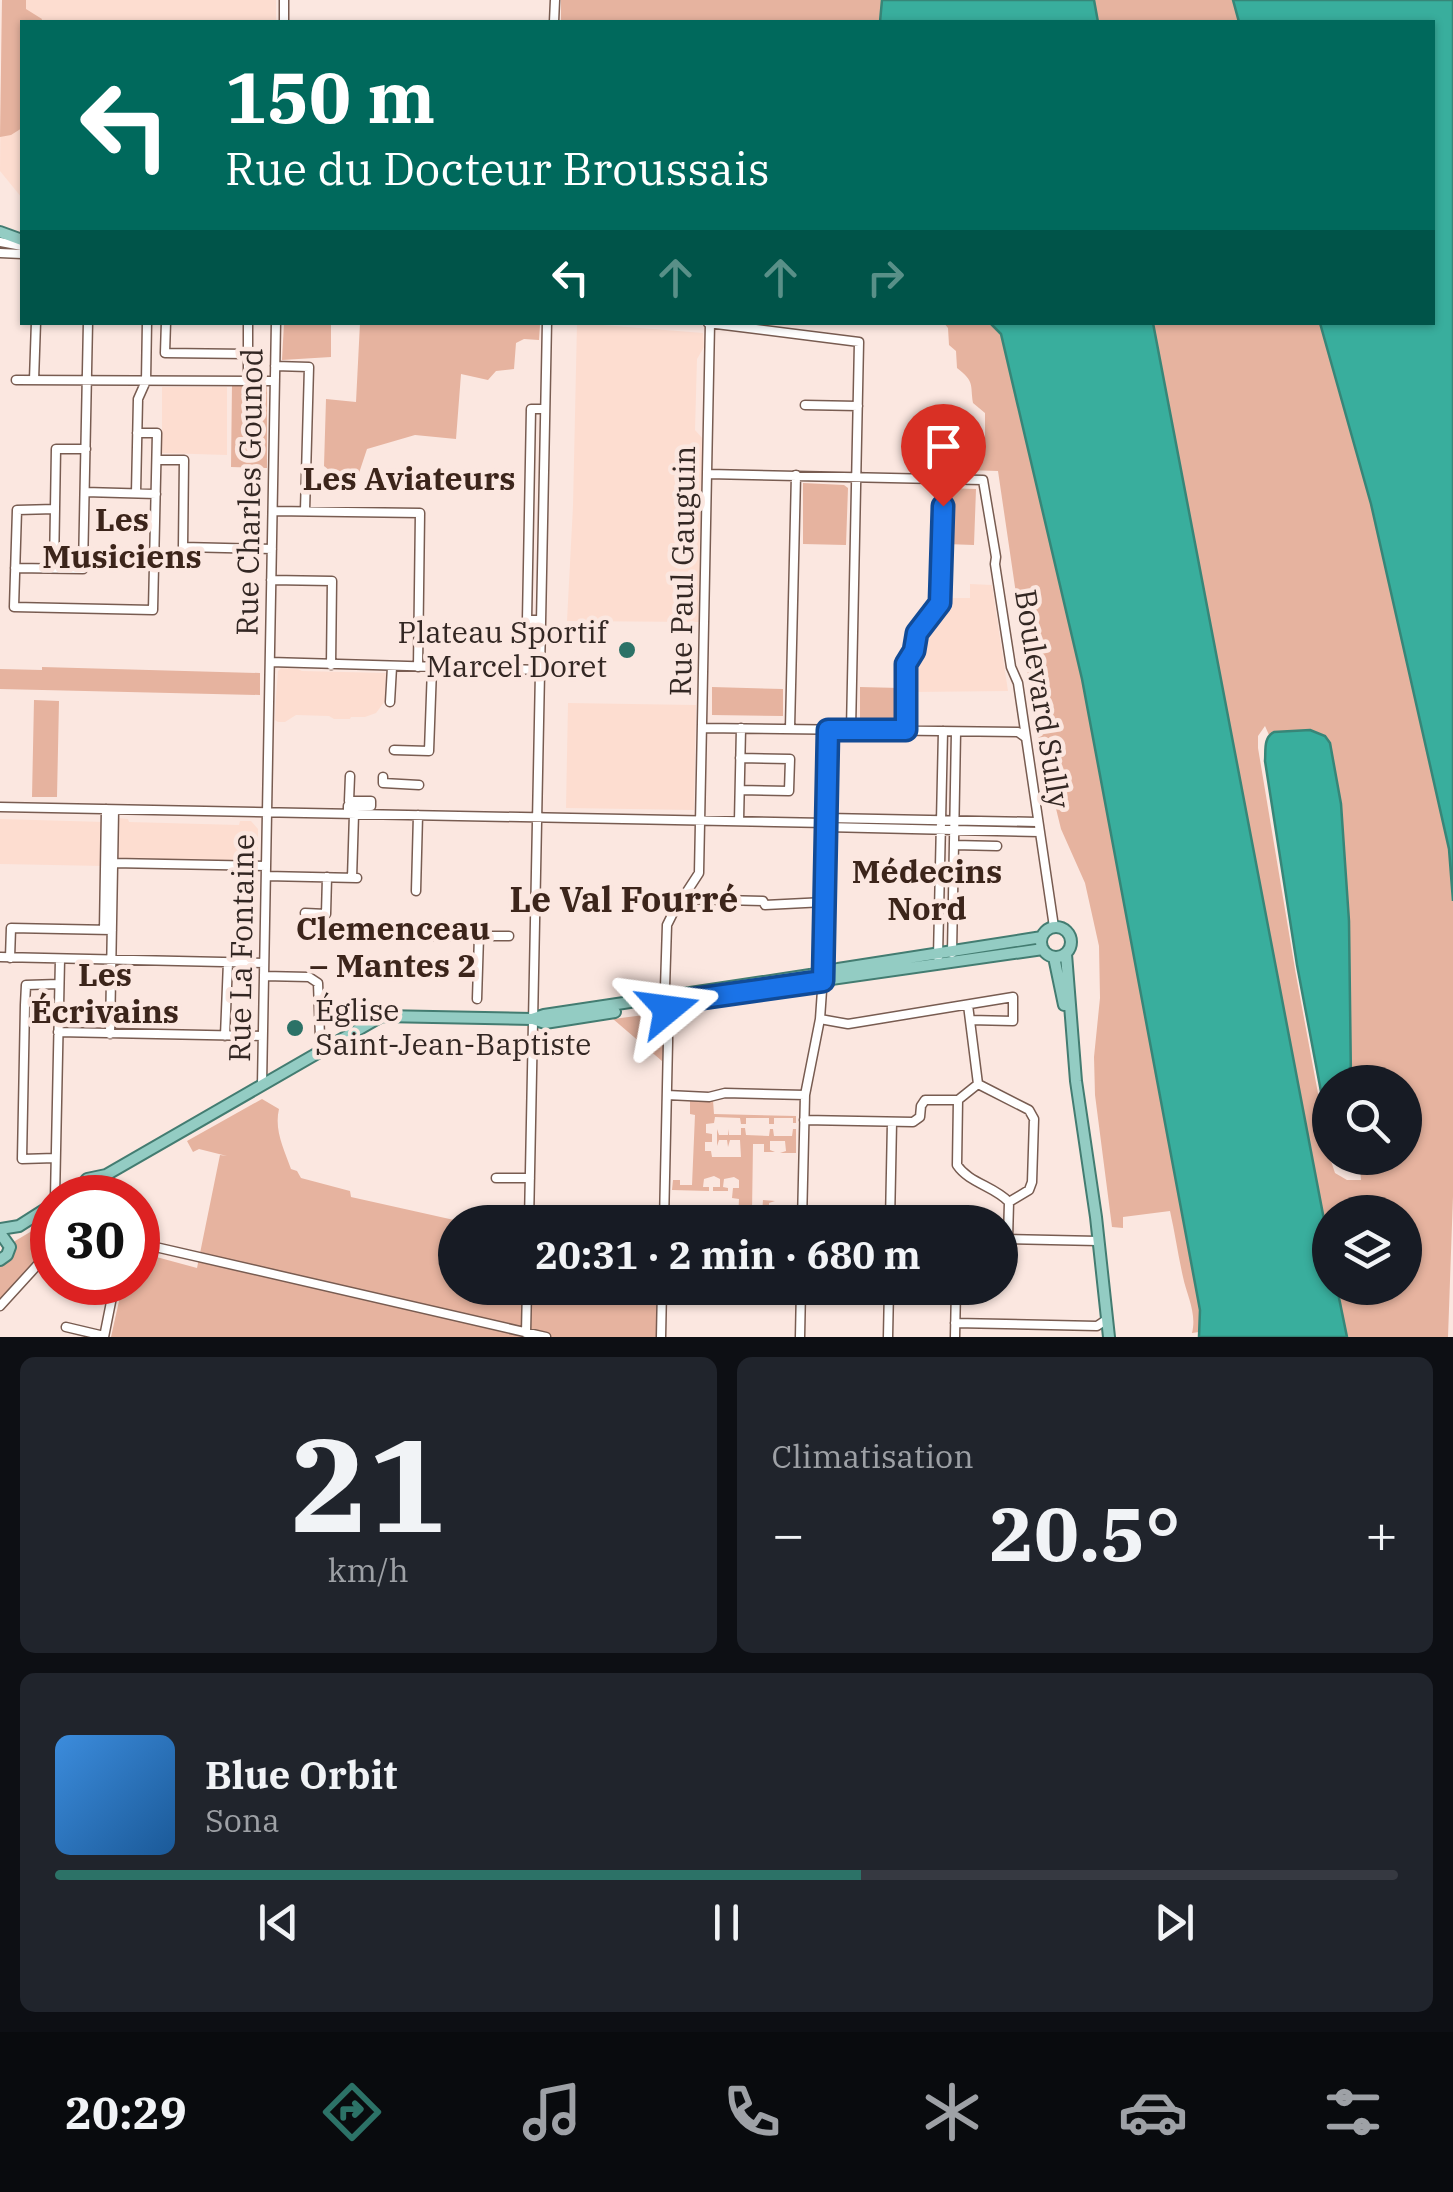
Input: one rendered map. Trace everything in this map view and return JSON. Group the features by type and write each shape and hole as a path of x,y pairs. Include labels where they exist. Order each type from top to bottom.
{"main road":[{"path":"1054,928 1064,929 1070,936 1071,946 1060,956 1049,956 1042,943 1046,932 1054,928"},
{"path":"106,1175 384,1016 532,1018 1042,943"},
{"path":"1060,956 1109,1337"},
{"path":"10,1245 0,1231 30,1219"},
{"path":"0,1260 7,1255 19,1226"}],"street":[{"path":"34,380 36,325"},
{"path":"15,568 84,569 88,325"},
{"path":"136,494 138,399 146,381 148,325"},
{"path":"166,325 165,352 248,354"},
{"path":"248,325 248,381"},
{"name":"Rue Charles Gounod","path":"267,812 276,325"},
{"path":"529,1205 547,325"},
{"name":"Rue Paul Gauguin","path":"664,1205 667,926 698,876 708,325"},
{"path":"724,325 859,342 851,730"},
{"path":"276,366 308,367 305,511"},
{"path":"16,380 275,382"},
{"path":"805,405 858,406"},
{"path":"541,620 527,620 531,409 546,409"},
{"path":"55,509 17,510 14,607 153,610 157,434 137,433"},
{"path":"54,568 56,449 86,449"},
{"path":"157,460 184,460 182,547 272,549"},
{"path":"708,474 943,478 940,603 917,633 914,651 906,664 906,730"},
{"path":"790,728 796,475"},
{"name":"Boulevard Sully","path":"943,478 985,483 1054,928"},
{"path":"85,492 156,494"},
{"path":"272,512 420,513 418,667"},
{"path":"271,580 332,581 331,665"},
{"path":"270,662 540,670"},
{"path":"390,702 392,666"},
{"path":"394,750 420,754 429,751 432,668"},
{"path":"702,728 1018,732 1025,737"},
{"path":"740,821 741,728"},
{"path":"802,1205 805,1094 820,1018 823,977 828,730"},
{"path":"938,959 943,731"},
{"path":"952,957 956,732"},
{"path":"740,758 790,760 789,792 740,790"},
{"path":"113,863 354,878 348,806 371,806 372,801 349,800 350,776"},
{"path":"383,778 383,783 419,784"},
{"path":"0,807 1038,827"},
{"path":"108,930 113,863 110,809"},
{"path":"110,809 110,1034"},
{"name":"Rue La Fontaine","path":"262,1086 267,812"},
{"path":"416,891 418,815"},
{"path":"954,844 997,846"},
{"path":"305,913 326,914 327,877"},
{"path":"682,900 762,901 765,905 826,902"},
{"path":"108,930 11,928 5,958 264,963"},
{"path":"422,936 509,936"},
{"path":"477,998 479,936"},
{"path":"55,1175 60,959"},
{"path":"225,1036 228,962"},
{"path":"264,976 314,979 319,986 320,1036 326,1048"},
{"path":"55,1158 22,1158 26,984 59,984"},
{"path":"820,1018 848,1024 1013,998 1013,1021 970,1020"},
{"path":"968,1006 978,1084"},
{"path":"58,1032 262,1036"},
{"path":"804,1120 916,1121 926,1100 958,1100 978,1084"},
{"path":"978,1084 1028,1110 1034,1120 1032,1182 1029,1190 1009,1202"},
{"path":"666,1095 805,1094"},
{"path":"958,1100 957,1165 962,1173 1003,1195 1009,1205"},
{"path":"890,1205 892,1122"},
{"path":"496,1178 530,1178"},
{"path":"1018,1239 1098,1241"},
{"path":"160,1248 546,1337"},
{"path":"0,1306 30,1273"},
{"path":"66,1328 104,1336 110,1305"},
{"path":"526,1332 527,1305"},
{"path":"661,1337 662,1305"},
{"path":"800,1337 801,1305"},
{"path":"888,1337 889,1305"},
{"path":"954,1337 956,1305"},
{"path":"955,1323 1097,1326 1106,1320"}],"shaded area":[{"path":"2,0 276,0 276,20 20,20 20,196 0,171"},
{"path":"2,0 26,0 26,9 42,19 20,20 20,129 0,137"},
{"path":"561,0 882,0 880,20 561,20"},
{"path":"1094,0 1233,0 1238,20 1098,20"},
{"path":"284,325 331,325 331,357 282,360"},
{"path":"360,325 540,325 539,340 516,343 514,369 496,371 488,380 461,374 456,439 415,435 367,449 358,476 339,476 324,466 326,399 356,402"},
{"path":"577,325 703,333 704,347 697,359 695,430 703,439 699,622 567,621"},
{"path":"946,325 992,325 1001,334 1082,679 1200,1310 1199,1332 1192,1333 1192,1312 1170,1211 1123,1217 1123,1228 1112,1227 1095,1095 1099,946 1085,883 1061,829 1035,723 998,471 933,469 933,450 978,451 985,443 985,413 973,403 969,380 957,368"},
{"path":"1153,325 1321,325 1371,504 1449,849 1453,901 1453,1196 1448,1337 1347,1337 1340,1305 1422,1305 1422,1195 1319,1195 1316,1175 1361,1180 1361,1175 1422,1175 1422,1065 1351,1065 1349,921 1274,732 1269,735 1265,726 1258,736 1258,748 1313,1065 1312,1157"},
{"path":"232,384 267,384 267,468 231,467"},
{"path":"162,387 227,387 227,455 162,453"},
{"path":"803,483 848,488 846,545 803,544"},
{"path":"947,488 976,489 974,545 946,544"},
{"path":"970,584 992,585 1008,691 913,692 914,662 923,661 924,642 945,611 947,598 970,598"},
{"path":"281,668 386,673 385,701 376,713 365,717 296,715 278,722 276,697"},
{"path":"0,669 260,673 260,695 0,689"},
{"path":"712,687 783,689 783,716 712,715"},
{"path":"860,687 900,688 900,718 860,718"},
{"path":"34,700 59,701 57,797 32,797"},
{"path":"568,703 696,705 694,810 566,808"},
{"path":"118,818 129,822 239,825 240,821 251,821 258,829 258,863 117,860"},
{"path":"0,819 105,822 104,866 0,864"},
{"path":"652,1014 663,1028 662,1061 613,1019"},
{"path":"262,1099 279,1109 283,1147 291,1169 301,1178 350,1191 351,1197 438,1216 438,1305 656,1305 656,1337 111,1337 118,1305 160,1305 160,1258 197,1268 220,1155 227,1156 199,1149 193,1152 187,1141"},
{"path":"690,1100 713,1100 714,1114 796,1116 796,1123 793,1118 774,1118 774,1124 769,1124 769,1118 746,1118 746,1124 741,1124 740,1118 715,1117 714,1123 706,1124 712,1142 705,1142 705,1151 711,1151 712,1157 741,1157 740,1140 730,1140 728,1147 727,1140 719,1140 717,1146 717,1129 719,1135 728,1135 729,1129 729,1135 741,1135 741,1128 745,1128 746,1135 769,1136 773,1129 774,1136 792,1136 796,1129 796,1153 780,1153 786,1151 785,1141 770,1141 770,1150 775,1152 764,1152 764,1144 753,1144 752,1205 739,1205 739,1199 732,1198 733,1188 739,1188 739,1180 734,1177 724,1179 723,1187 728,1191 713,1191 713,1187 720,1187 720,1179 714,1176 704,1179 703,1187 709,1187 709,1191 672,1190 673,1180 680,1180 680,1185 692,1185 695,1115 690,1114"},
{"path":"30,1232 30,1268 0,1301 0,1265 12,1257 15,1241"}],"water":[{"path":"882,0 1094,0 1098,20 880,20"},
{"path":"1233,0 1453,0 1453,901 1449,849 1371,504 1321,325 1435,325 1435,20 1238,20"},
{"path":"992,325 1153,325 1312,1157 1312,1175 1316,1175 1319,1195 1312,1195 1312,1305 1340,1305 1347,1337 1199,1337 1200,1310 1082,679 1001,334"},
{"path":"1310,730 1325,736 1330,743 1341,804 1349,921 1351,1065 1316,1065 1265,761 1267,741 1274,732"}],"place":[{"name":"Plateau Sportif Marcel Doret","path":"627,650"},
{"name":"Église Saint-Jean-Baptiste","path":"295,1028"}],"district":[{"name":"Les Aviateurs","path":"409,479"},
{"name":"Les Musiciens","path":"122,538"},
{"name":"Médecins Nord","path":"927,890"},
{"name":"Le Val Fourré","path":"624,900"},
{"name":"Clemenceau – Mantes 2","path":"393,948"},
{"name":"Les Écrivains","path":"105,994"}],"route":[{"path":"668,1009 667,1003 823,981 828,730 906,730 906,664 914,651 917,633 940,603 943,506"}]}
